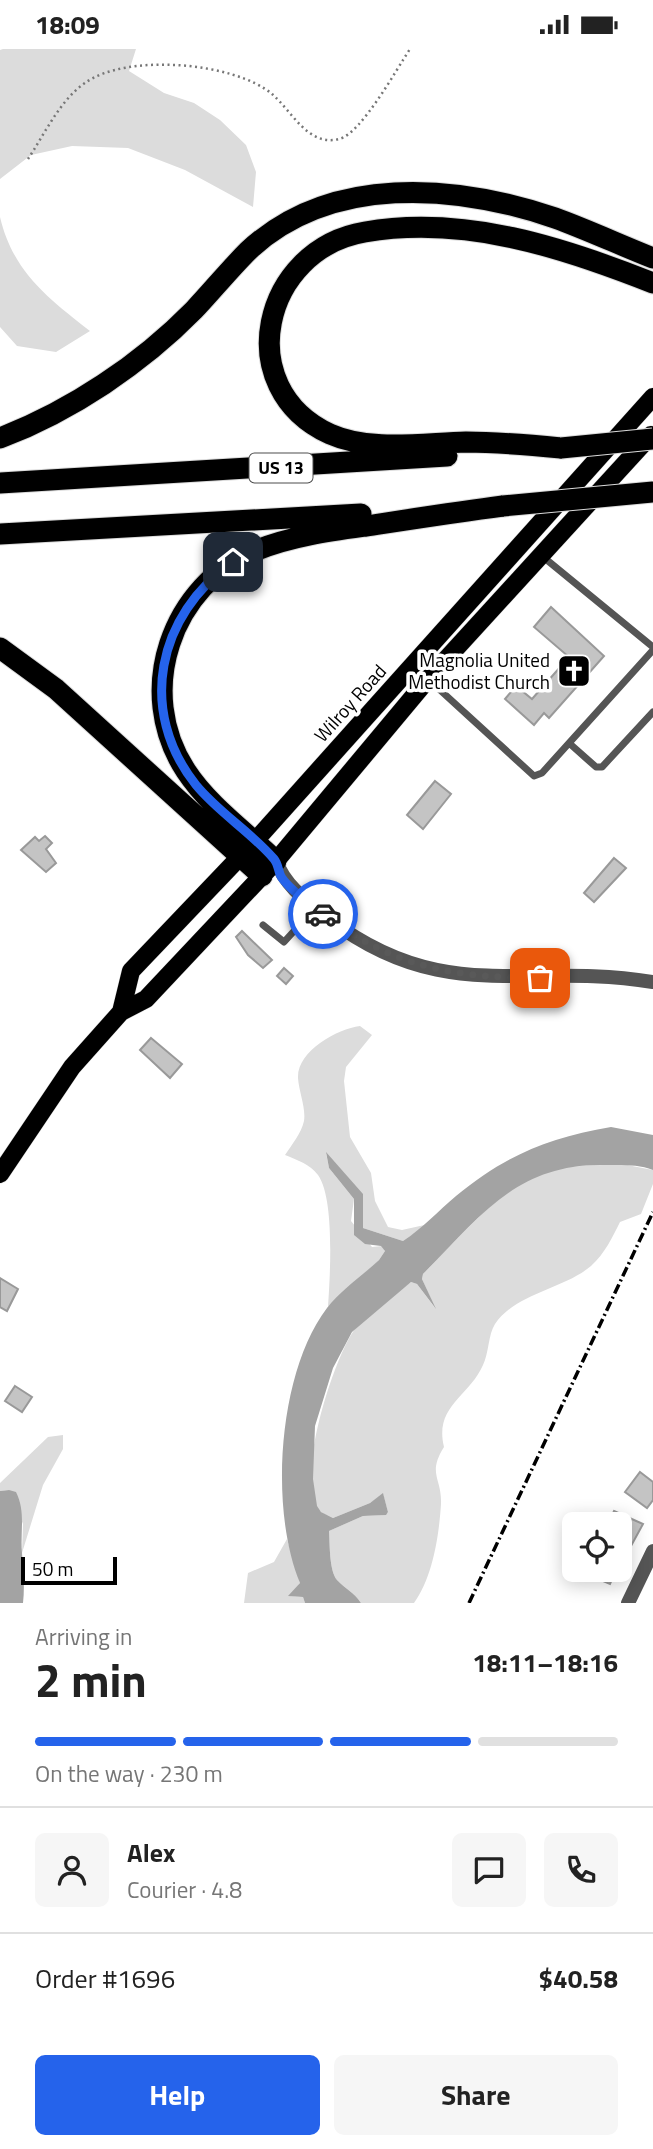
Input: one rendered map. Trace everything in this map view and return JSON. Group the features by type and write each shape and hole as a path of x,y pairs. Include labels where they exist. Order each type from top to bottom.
{"highway":[{"path":"0,438 47,416 130,365 168,334 249,250 272,231 317,207 341,199 412,192 484,201 554,218 653,258"},
{"path":"561,447 503,443 361,442 331,434 312,424 287,398 272,361 270,321 285,281 296,267 328,243 366,231 412,228 450,229 527,240 575,253 653,283"},
{"name":"US 13","path":"0,483 288,467 653,439"},
{"path":"0,534 503,506 653,492"},
{"path":"248,848 198,788 175,752 167,731 162,699 164,662 168,642 187,605 201,588 233,562 281,542 503,506"},
{"path":"0,648 56,689 248,848 273,872"}],"main road":[{"name":"Wilroy Road","path":"121,1012 131,971 248,848 653,397"},
{"name":"Wilroy Road","path":"0,1174 47,1100 121,1012 146,999 273,872 428,679 653,433"}],"street":[{"path":"273,872 315,908 356,937 383,952 430,969 485,978 623,978 653,982"},
{"path":"628,1603 653,1552"}],"lane":[{"path":"428,679 534,776 542,773 653,649 541,555"},
{"path":"569,743 596,767 603,767 653,712"},
{"path":"263,925 284,942 315,908"}],"path":[{"path":"28,159 71,94 83,84 108,71 131,67 187,67 244,77 273,95 310,134 327,141 337,140 354,131 410,49"}],"shaded area":[{"path":"136,49 129,71 164,93 194,103 220,120 246,145 256,172 253,207 185,170 128,148 72,146 31,155 0,179 0,50"},
{"path":"0,217 6,236 23,269 46,295 90,331 56,352 17,346 0,327"},
{"path":"360,1026 372,1035 346,1067 344,1081 350,1137 371,1173 375,1201 388,1227 402,1230 429,1224 403,1241 363,1228 362,1194 326,1153 329,1168 354,1199 351,1221 372,1247 382,1246 385,1251 379,1260 328,1307 330,1239 323,1186 311,1168 285,1155 299,1135 304,1121 298,1078 304,1059 311,1050 330,1037"},
{"path":"611,1127 653,1135 653,1170 629,1165 574,1167 548,1173 524,1183 483,1213 423,1274 422,1279 436,1309 417,1284 411,1282 352,1332 333,1368 315,1426 313,1479 317,1506 321,1512 333,1518 370,1503 383,1493 388,1512 386,1515 363,1516 329,1531 334,1576 361,1603 305,1603 303,1597 288,1596 300,1583 290,1553 284,1518 282,1480 289,1404 298,1368 310,1335 327,1308 379,1260 385,1251 381,1246 365,1244 354,1235 354,1199 329,1168 326,1152 363,1194 363,1228 403,1241 474,1182 510,1159 547,1143"},
{"path":"627,1165 653,1170 653,1184 641,1214 620,1222 604,1251 591,1266 568,1280 527,1298 504,1314 493,1328 485,1360 477,1376 448,1411 442,1433 444,1447 436,1464 441,1495 439,1529 434,1555 421,1593 414,1603 361,1603 334,1576 329,1531 363,1516 385,1515 388,1512 383,1494 370,1503 333,1518 319,1510 313,1495 311,1474 326,1396 351,1335 371,1313 411,1282 417,1284 435,1308 422,1279 423,1274 492,1205 522,1182 558,1169"},
{"path":"63,1435 63,1449 43,1485 22,1553 23,1524 9,1490 0,1491 0,1483 48,1437"},
{"path":"0,1491 16,1492 21,1507 23,1603 0,1603"},
{"path":"287,1539 300,1583 290,1596 303,1597 305,1603 244,1603 248,1573 274,1562"}],"building":[{"name":"Magnolia United Methodist Church","path":"551,607 604,656 549,718 544,713 534,725 505,699 516,686 532,699 569,657 534,627"},
{"path":"435,781 451,794 423,829 407,815"},
{"path":"45,836 52,843 46,849 56,863 46,872 21,850 35,837 39,841"},
{"path":"614,858 626,868 594,902 584,893"},
{"path":"242,931 272,960 263,968 248,955 236,937"},
{"path":"284,968 293,976 286,984 277,976"},
{"path":"151,1038 182,1064 170,1078 140,1050"},
{"path":"0,1278 18,1289 7,1311 0,1307"},
{"path":"15,1386 32,1397 22,1412 5,1401"},
{"path":"640,1472 653,1482 653,1500 647,1508 625,1492"},
{"path":"632,1519 643,1524 632,1544"}],"railway":[{"path":"469,1603 653,1212"}],"way so far":[{"path":"323,914 356,937 406,962 485,978 540,978"}],"place":[{"name":"Magnolia United Methodist Church","path":"574,671"}],"route":[{"path":"233,562 218,572 187,605 168,642 162,688 167,731 175,752 198,788 276,861 282,878 323,914"}]}
